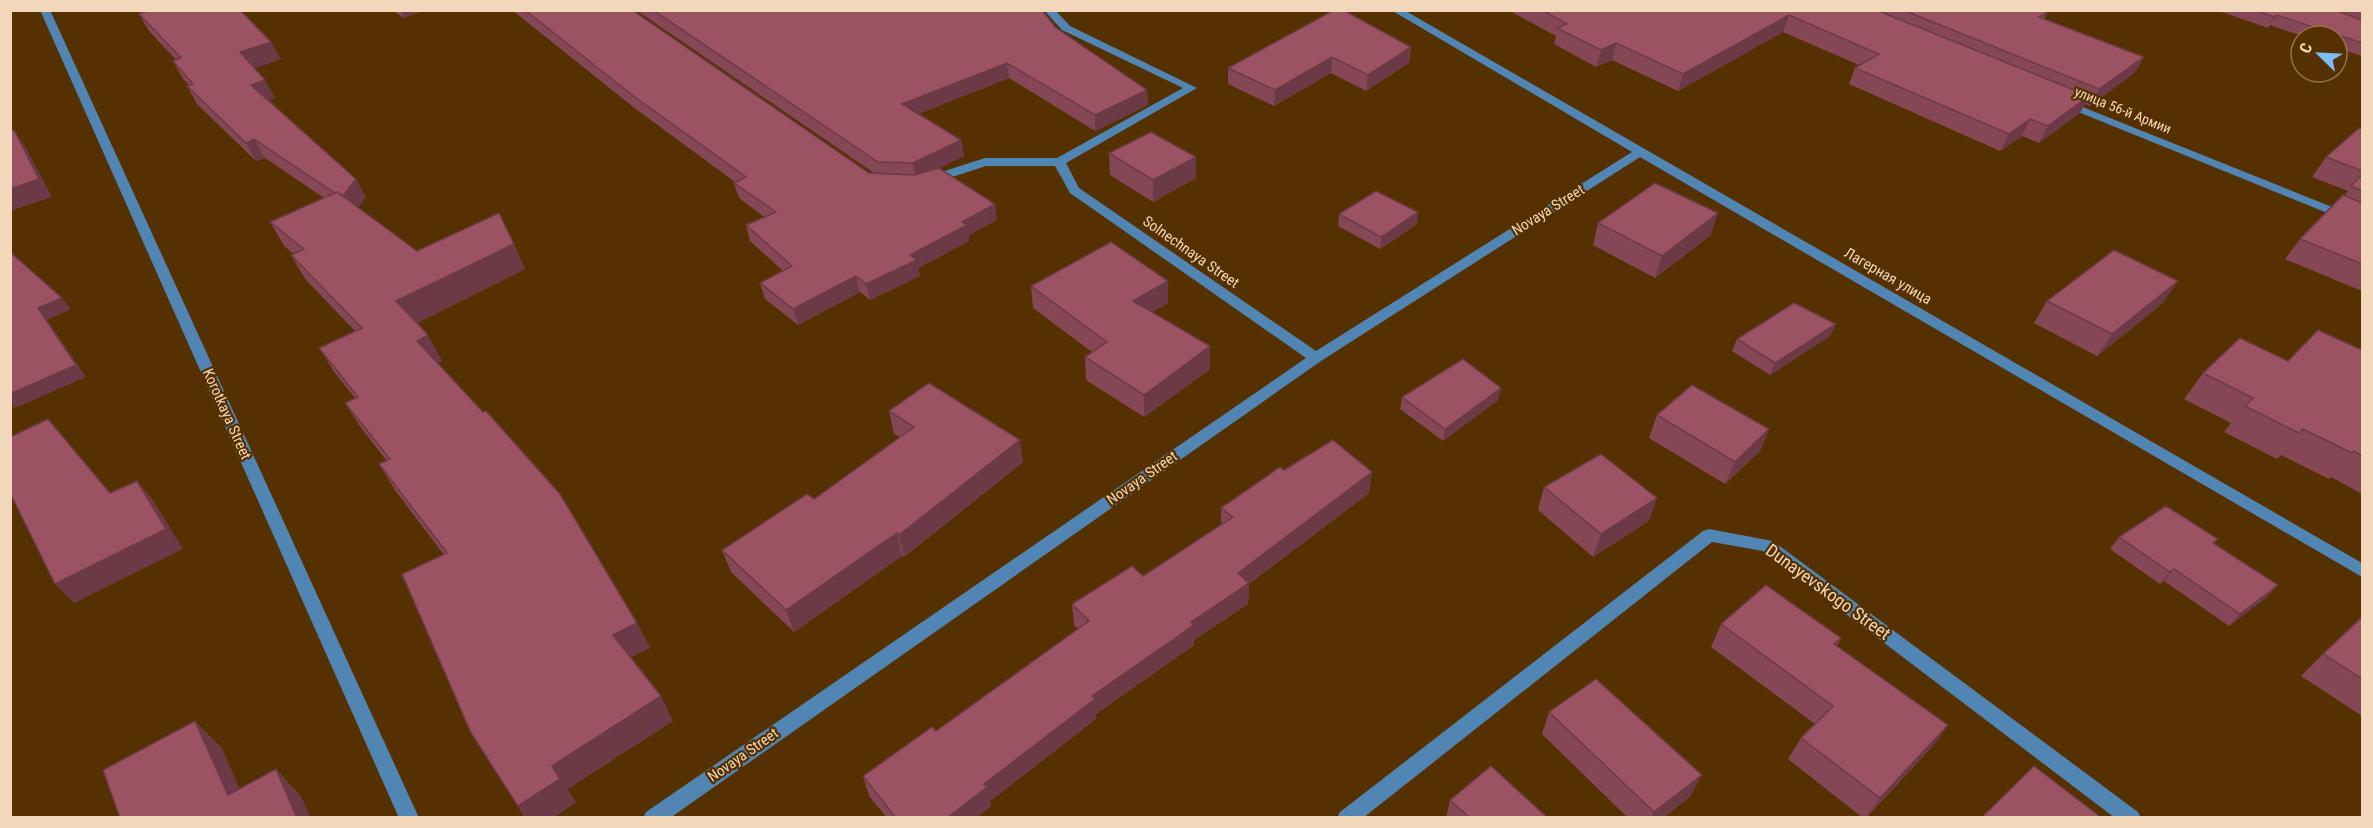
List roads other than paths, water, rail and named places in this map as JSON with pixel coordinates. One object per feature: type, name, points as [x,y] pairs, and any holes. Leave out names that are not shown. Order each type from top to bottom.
[{"type":"street","name":"Korotkaya Street","points":[[45,10],[409,818]]},
{"type":"street","points":[[917,185],[985,162],[1059,162],[1191,88],[1066,28],[1049,10]]},
{"type":"street","name":"Лагерная улица","points":[[1396,10],[2362,571]]},
{"type":"street","name":"улица 56-й Армии","points":[[2057,99],[2362,223]]},
{"type":"street","name":"Novaya Street","points":[[653,818],[1316,358],[1640,152]]},
{"type":"street","name":"Solnechnaya Street","points":[[1059,162],[1074,190],[1316,358]]},
{"type":"street","name":"Dunayevskogo Street","points":[[1347,818],[1709,535],[1767,545],[2131,818]]}]
